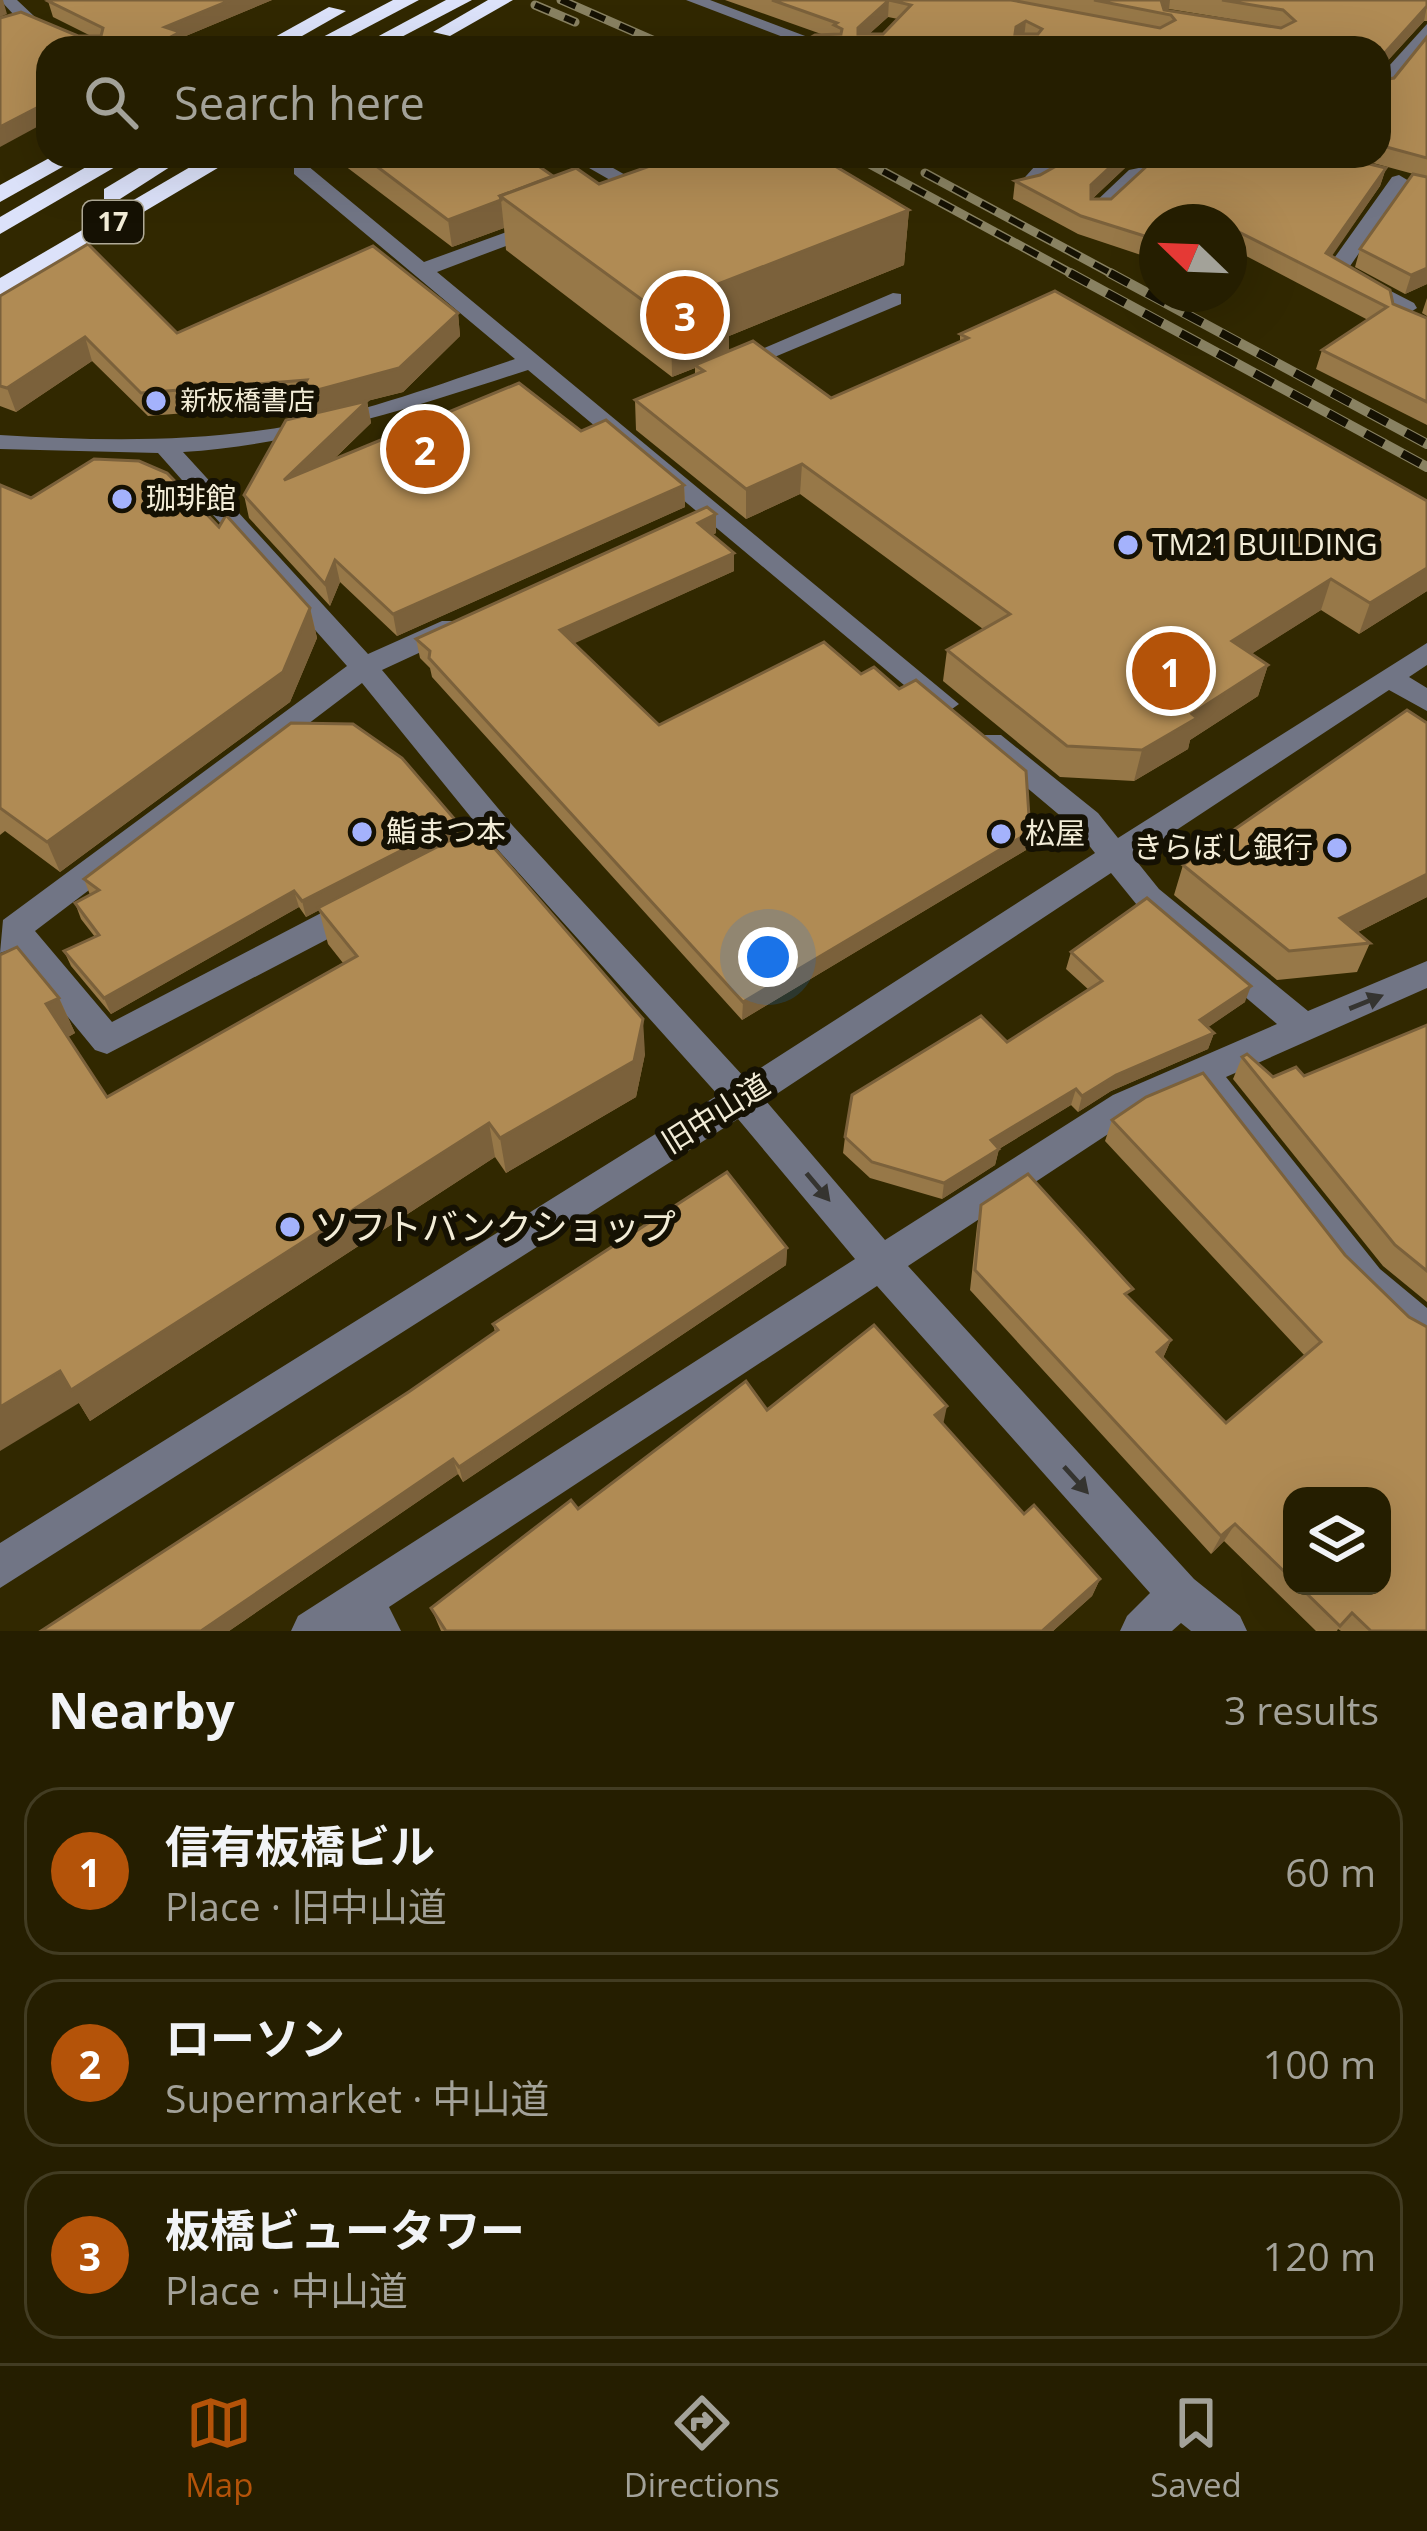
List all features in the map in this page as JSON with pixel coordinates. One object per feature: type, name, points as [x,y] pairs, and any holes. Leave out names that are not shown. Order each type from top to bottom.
[{"type":"highway","points":[[288,36],[358,0]]},
{"type":"highway","points":[[336,36],[410,0]]},
{"type":"highway","points":[[380,36],[447,0]]},
{"type":"highway","points":[[391,36],[463,0]]},
{"type":"highway","points":[[435,36],[497,3]]},
{"type":"highway","points":[[0,195],[48,168]]},
{"type":"highway","points":[[0,206],[62,168]]},
{"type":"highway","points":[[0,227],[101,168]]},
{"type":"highway","points":[[0,263],[159,168]]},
{"type":"highway","name":"17","points":[[0,289],[206,168]]},
{"type":"street","points":[[0,26],[40,17],[8,0]]},
{"type":"street","points":[[694,0],[794,36]]},
{"type":"street","points":[[1391,74],[1427,28]]},
{"type":"street","points":[[600,168],[640,190],[619,197]]},
{"type":"street","points":[[1027,186],[1043,168]]},
{"type":"street","points":[[1098,209],[1136,174],[1158,168]]},
{"type":"street","points":[[301,170],[531,361],[611,416],[699,515],[1087,821],[1148,897],[1304,1027]]},
{"type":"street","points":[[1406,308],[1336,272],[1389,179],[1427,187]]},
{"type":"street","points":[[422,270],[553,222]]},
{"type":"street","points":[[1427,294],[1397,314],[1427,328]]},
{"type":"street","points":[[706,377],[893,299]]},
{"type":"street","points":[[0,442],[164,446],[250,438],[337,423],[531,361]]},
{"type":"street","points":[[164,446],[364,667],[492,839],[742,1099],[881,1263],[1179,1594],[1225,1631]]},
{"type":"street","points":[[377,899],[107,1040],[7,935],[364,667],[472,618]]},
{"type":"street","name":"旧中山道","points":[[0,1568],[742,1099],[1427,652]]},
{"type":"street","points":[[1388,676],[1427,701]]},
{"type":"street","points":[[313,1631],[370,1616],[881,1263],[1125,1105],[1427,974]]},
{"type":"street","points":[[1201,1071],[1367,1281],[1427,1332]]},
{"type":"street","points":[[1142,1631],[1179,1594]]},
{"type":"building","points":[[231,0],[165,27],[180,32],[172,36],[101,36],[103,28],[48,1]]},
{"type":"building","points":[[772,0],[889,0],[1011,0],[1160,28],[1175,20],[1171,15],[1094,0],[1161,0],[1164,10],[1281,28],[1295,21],[1283,10],[1222,0],[1427,0],[1427,6],[1391,46],[1391,36],[813,36],[841,34],[842,29],[834,25],[837,23]],"holes":[[[889,0],[911,5],[883,34],[858,34],[858,28]],[[1026,21],[1042,29],[1038,34],[1015,34],[1016,27]]]},
{"type":"building","points":[[21,12],[78,36],[36,36],[36,108],[0,127],[0,18]]},
{"type":"building","points":[[1427,37],[1427,158],[1391,148],[1391,78]]},
{"type":"building","points":[[379,168],[541,168],[553,176],[500,196],[501,200],[448,220]]},
{"type":"building","points":[[576,168],[599,184],[644,168],[838,168],[909,210],[713,286],[729,298],[671,321],[500,196]]},
{"type":"building","points":[[1053,168],[1109,168],[1091,185],[1091,199],[1111,199],[1145,168],[1386,168],[1326,253],[1390,290],[1393,304],[1427,318],[1427,402],[1322,350],[1387,307],[1247,236],[1247,204],[1139,204],[1139,234],[1081,216],[1015,181]]},
{"type":"building","points":[[1413,174],[1427,177],[1427,268],[1411,275],[1360,249]]},
{"type":"building","points":[[88,244],[177,333],[373,246],[458,313],[399,368],[299,395],[307,380],[141,393],[85,337],[7,388],[0,386],[0,296]]},
{"type":"building","points":[[1055,291],[1427,501],[1427,568],[1370,603],[1331,579],[1232,641],[1268,665],[1192,714],[1197,718],[1142,750],[1067,746],[947,650],[1010,614],[802,464],[746,489],[635,400],[704,371],[695,365],[753,341],[831,398],[968,338],[960,334]]},
{"type":"building","points":[[519,383],[581,431],[606,420],[684,485],[393,614],[335,560],[325,584],[244,495],[286,420],[367,401],[284,480]]},
{"type":"building","points":[[94,459],[139,461],[167,473],[219,527],[226,515],[310,608],[283,672],[47,842],[0,808],[0,485],[31,498]]},
{"type":"building","points":[[707,507],[716,514],[698,523],[734,553],[560,630],[659,725],[824,642],[861,674],[874,667],[899,689],[916,680],[1026,771],[1030,832],[743,1002],[416,639]]},
{"type":"building","name":"きらぼし銀行","points":[[1407,710],[1427,723],[1427,874],[1340,918],[1370,943],[1289,951],[1183,865]]},
{"type":"building","points":[[291,723],[353,724],[402,758],[457,822],[302,901],[294,891],[104,998],[64,951],[99,935],[75,903],[99,890],[84,879]]},
{"type":"building","points":[[476,827],[643,1019],[634,1061],[500,1138],[489,1123],[71,1390],[60,1371],[0,1407],[0,955],[17,947],[59,998],[46,1004],[107,1097],[357,956],[318,908]]},
{"type":"building","points":[[1147,898],[1251,986],[1200,1020],[1214,1033],[1116,1075],[1082,1096],[1076,1089],[991,1140],[999,1149],[944,1183],[872,1162],[845,1137],[852,1095],[981,1016],[1007,1042],[1102,981],[1071,952]]},
{"type":"building","points":[[1427,1025],[1427,1271],[1395,1245],[1242,1057],[1247,1054],[1273,1077],[1296,1067],[1304,1076]]},
{"type":"building","points":[[1203,1073],[1345,1255],[1409,1317],[1427,1327],[1427,1631],[1371,1631],[1352,1613],[1340,1626],[1308,1595],[1391,1595],[1391,1487],[1283,1487],[1283,1570],[1235,1524],[1221,1536],[975,1270],[981,1205],[1028,1174],[1133,1289],[1125,1294],[1171,1340],[1157,1352],[1226,1423],[1321,1342],[1112,1120],[1146,1097]]},
{"type":"building","points":[[727,1172],[787,1248],[459,1467],[453,1459],[201,1631],[41,1631],[410,1391],[498,1330],[493,1324]]},
{"type":"building","points":[[874,1325],[947,1406],[935,1415],[1024,1514],[1034,1505],[1100,1579],[1042,1631],[446,1631],[431,1608],[571,1500],[578,1509],[746,1381],[767,1410]]},
{"type":"railway","points":[[561,0],[644,36]]},
{"type":"railway","points":[[535,5],[575,22]]},
{"type":"railway","points":[[877,168],[1076,276]]},
{"type":"railway","points":[[925,173],[1116,276]]},
{"type":"railway","points":[[1070,273],[1427,467]]},
{"type":"railway","points":[[1110,273],[1427,444]]},
{"type":"place","name":"板橋ビュータワー","points":[[685,315]]},
{"type":"place","name":"新板橋書店","points":[[156,401]]},
{"type":"place","name":"ローソン","points":[[425,449]]},
{"type":"place","name":"珈琲館","points":[[122,499]]},
{"type":"place","name":"TM21 BUILDING","points":[[1128,545]]},
{"type":"place","name":"信有板橋ビル","points":[[1171,671]]},
{"type":"place","name":"鮨まつ本","points":[[362,832]]},
{"type":"place","name":"松屋","points":[[1001,834]]},
{"type":"place","name":"きらぼし銀行","points":[[1337,848]]},
{"type":"place","name":"ソフトバンクショップ","points":[[290,1227]]}]
